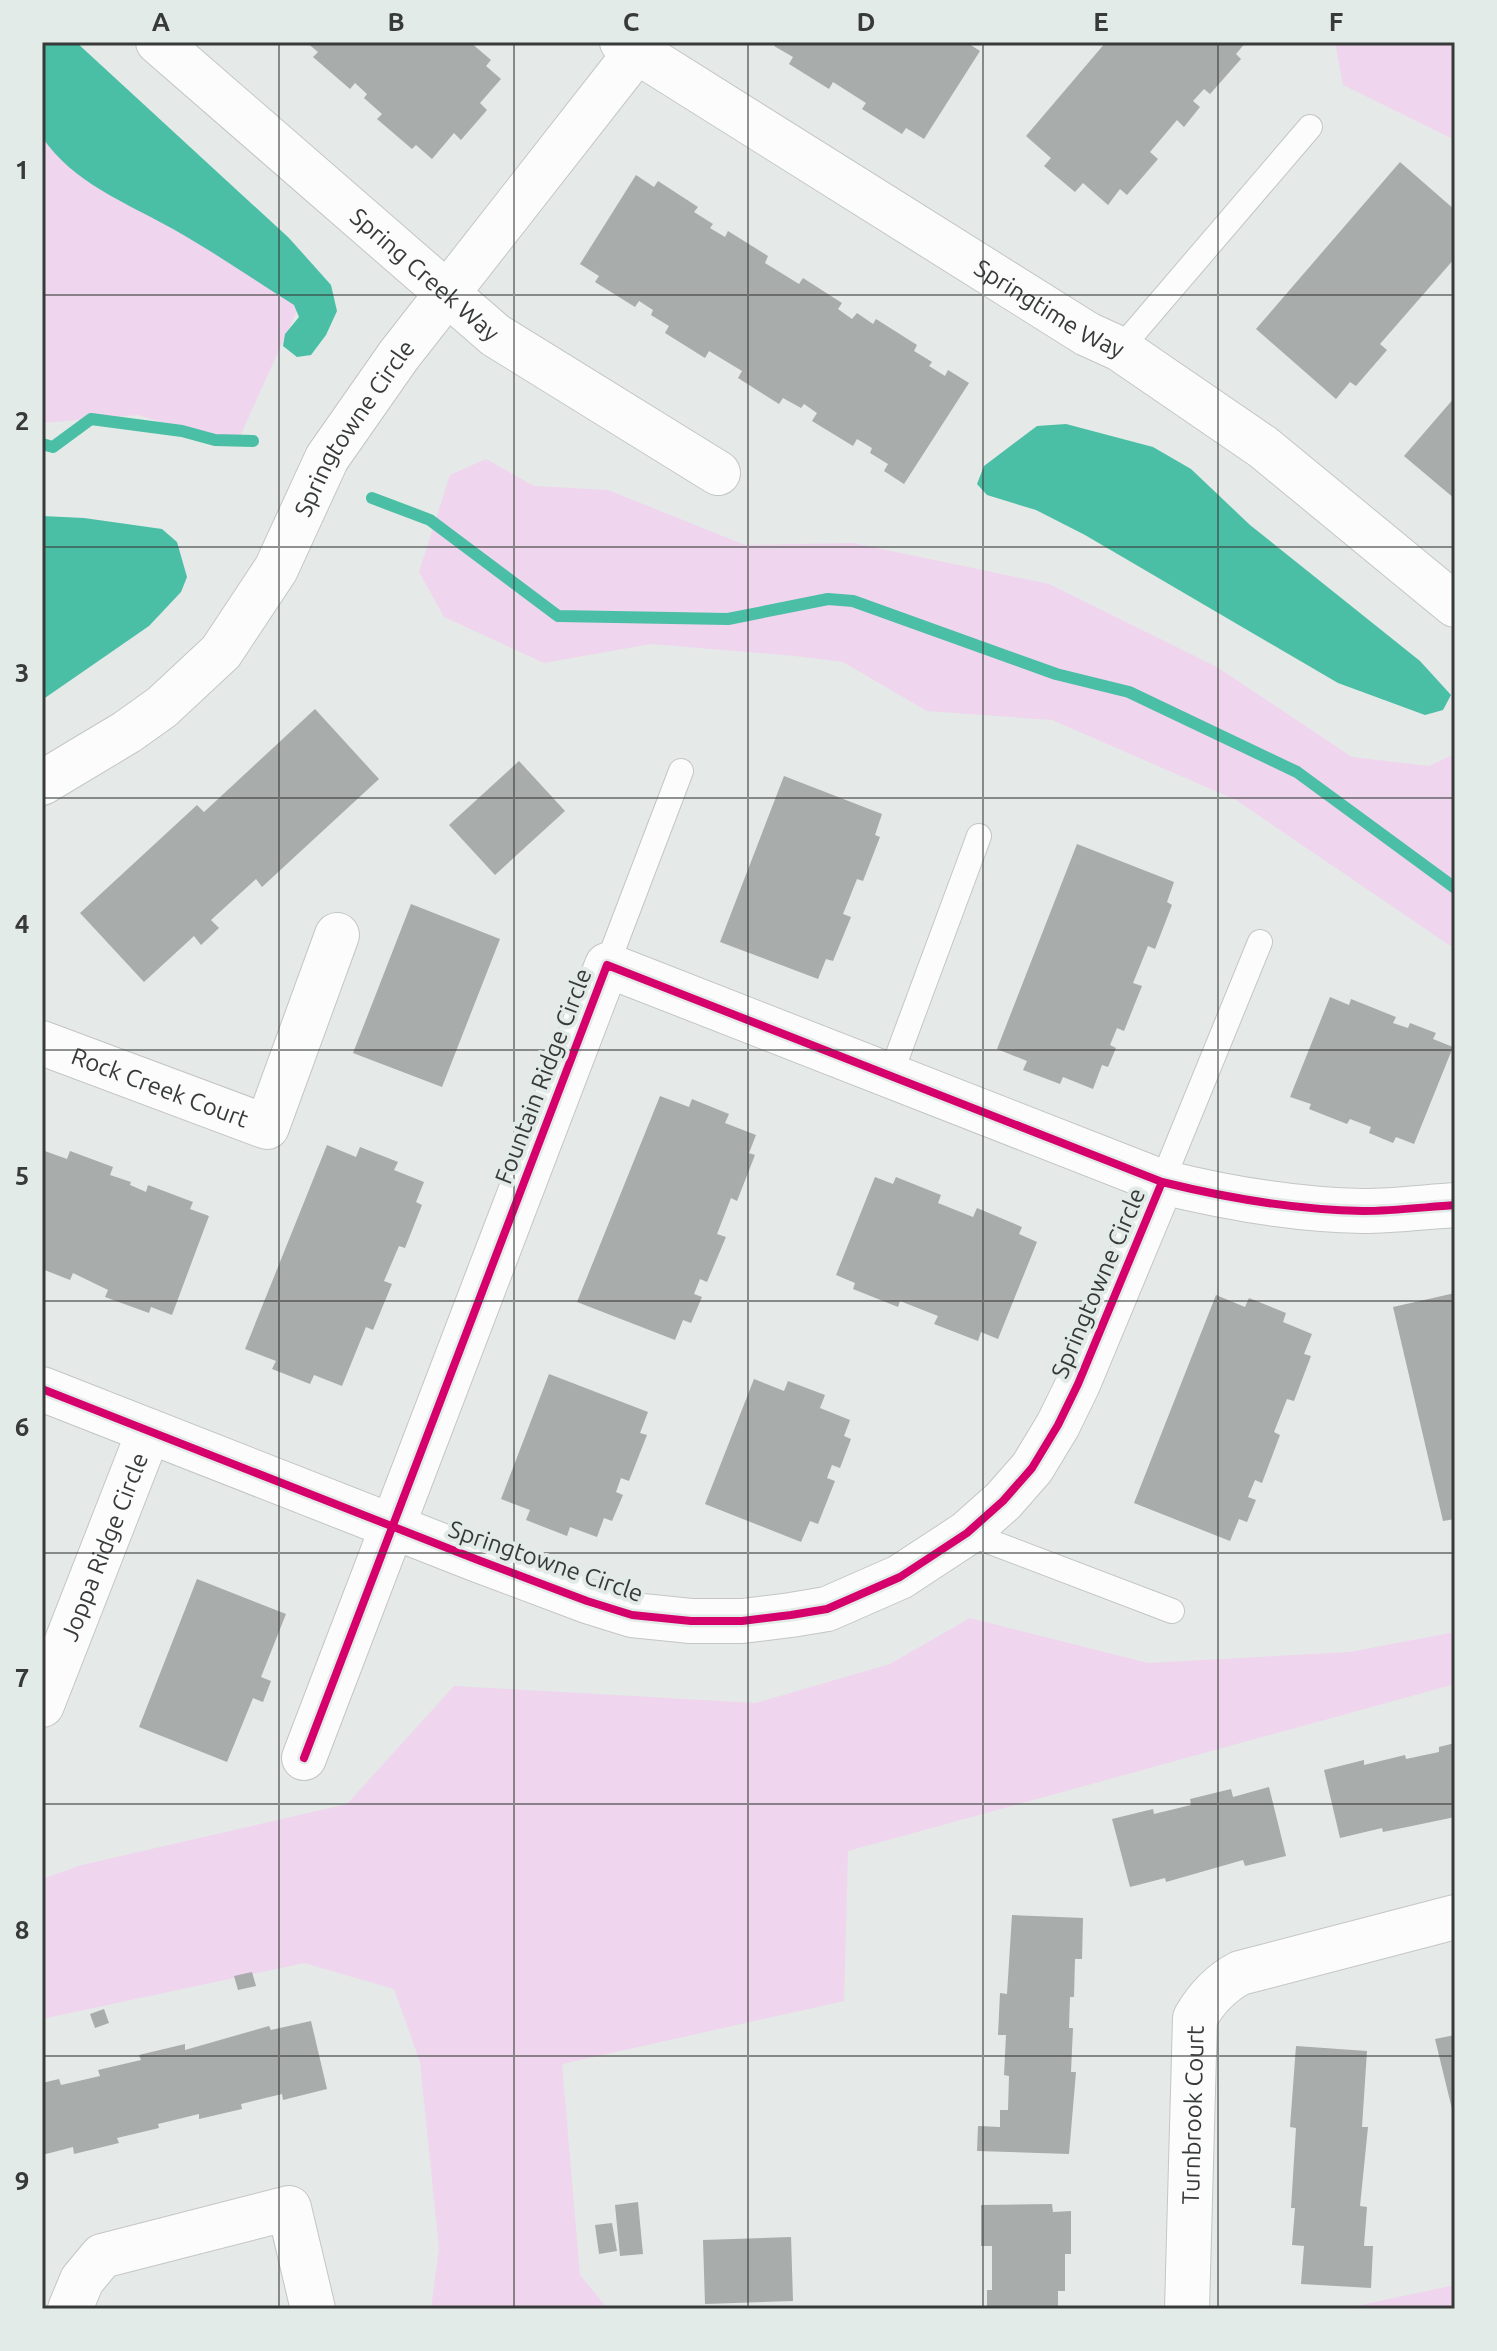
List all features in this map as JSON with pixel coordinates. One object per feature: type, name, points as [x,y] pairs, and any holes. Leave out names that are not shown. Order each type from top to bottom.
[{"type":"street","name":"Spring Creek Way","points":[[158,42],[495,335],[718,473]]},
{"type":"street","name":"Springtowne Circle","points":[[42,783],[162,707],[221,652],[276,569],[327,458],[399,355],[634,45]]},
{"type":"street","name":"Springtime Way","points":[[634,45],[1087,334],[1120,349],[1263,447],[1455,605]]},
{"type":"street","name":"Rock Creek Court","points":[[42,1043],[267,1127],[337,935]]},
{"type":"street","name":"Fountain Ridge Circle","points":[[304,1758],[607,965],[1162,1182]]},
{"type":"street","name":"Springtowne Circle","points":[[42,1389],[587,1601],[632,1615],[691,1621],[742,1621],[827,1609],[900,1577],[967,1533],[1003,1501],[1032,1468],[1058,1425],[1162,1182],[1247,1199],[1362,1211],[1455,1205]]},
{"type":"street","name":"Joppa Ridge Circle","points":[[42,1705],[149,1431]]},
{"type":"street","name":"Turnbrook Court","points":[[1187,2309],[1195,2018],[1206,2000],[1240,1973],[1455,1917]]},
{"type":"street","points":[[70,2309],[82,2280],[102,2256],[289,2208],[313,2309]]},
{"type":"lane","points":[[1120,349],[1310,127]]},
{"type":"lane","points":[[607,965],[681,771]]},
{"type":"lane","points":[[890,1076],[979,836]]},
{"type":"lane","points":[[1162,1182],[1260,942]]},
{"type":"lane","points":[[967,1533],[1172,1611]]},
{"type":"shaded area","points":[[42,42],[76,42],[289,238],[331,285],[337,311],[326,335],[311,355],[297,357],[283,346],[285,334],[299,317],[294,305],[188,238],[102,190],[55,153],[42,137]]},
{"type":"shaded area","points":[[1335,42],[1455,42],[1455,140],[1343,85]]},
{"type":"shaded area","points":[[42,56],[305,293],[236,445],[138,415],[42,423]]},
{"type":"shaded area","points":[[1066,424],[1153,447],[1191,469],[1250,525],[1420,661],[1451,695],[1443,710],[1425,715],[1338,683],[1085,535],[1036,510],[987,495],[977,484],[984,466],[1037,426]]},
{"type":"shaded area","points":[[486,459],[534,486],[608,490],[745,545],[853,543],[1049,584],[1217,667],[1352,757],[1429,766],[1455,754],[1455,949],[1236,800],[1052,720],[927,711],[843,662],[795,656],[651,644],[544,663],[444,617],[419,572],[450,475]]},
{"type":"shaded area","points":[[42,516],[84,518],[162,529],[177,542],[187,577],[181,592],[149,626],[42,700]]},
{"type":"shaded area","points":[[970,1618],[1148,1663],[1350,1652],[1455,1632],[1455,1684],[848,1851],[844,2001],[562,2064],[580,2275],[608,2309],[431,2309],[439,2248],[420,2062],[394,1989],[304,1963],[42,2019],[42,1879],[82,1865],[347,1804],[454,1686],[756,1703],[890,1664]]},
{"type":"shaded area","points":[[1455,2285],[1455,2309],[1342,2309]]},
{"type":"building","points":[[306,42],[470,42],[491,60],[486,66],[501,79],[480,103],[487,110],[461,140],[454,133],[432,159],[416,145],[412,149],[377,119],[382,114],[364,98],[367,94],[355,83],[350,89],[313,57],[318,52]]},
{"type":"building","points":[[777,42],[966,42],[980,51],[924,139],[906,128],[902,134],[862,109],[866,103],[833,82],[829,89],[789,64],[793,57],[774,46]]},
{"type":"building","points":[[1106,42],[1246,42],[1236,54],[1241,59],[1210,94],[1204,89],[1193,101],[1200,107],[1184,127],[1177,120],[1150,152],[1158,159],[1127,195],[1120,189],[1108,205],[1083,183],[1075,192],[1044,166],[1051,158],[1026,136]]},
{"type":"building","points":[[1400,162],[1455,210],[1455,258],[1380,344],[1387,350],[1356,386],[1350,382],[1336,399],[1256,329]]},
{"type":"building","points":[[636,175],[654,187],[658,181],[698,207],[694,212],[713,224],[710,228],[725,237],[728,231],[768,256],[765,263],[799,284],[803,278],[842,303],[838,309],[852,319],[857,313],[873,324],[876,319],[917,345],[914,351],[932,362],[929,366],[945,376],[948,370],[969,383],[904,484],[884,471],[888,464],[870,453],[872,448],[857,439],[853,446],[812,421],[817,413],[804,404],[801,408],[783,398],[779,404],[738,378],[742,371],[709,351],[705,358],[665,333],[669,326],[651,315],[653,310],[639,301],[635,307],[595,282],[599,276],[580,264]]},
{"type":"building","points":[[1455,397],[1455,499],[1404,456]]},
{"type":"building","points":[[315,709],[379,779],[262,887],[256,879],[211,920],[219,928],[201,945],[194,936],[144,982],[80,913],[197,805],[204,812]]},
{"type":"building","points":[[519,761],[565,811],[495,875],[449,825]]},
{"type":"building","points":[[784,776],[882,814],[875,835],[880,837],[863,881],[857,879],[843,914],[851,917],[833,961],[826,959],[818,979],[720,942]]},
{"type":"building","points":[[1077,844],[1174,882],[1167,902],[1172,905],[1155,949],[1148,946],[1133,983],[1142,986],[1124,1031],[1117,1028],[1110,1045],[1116,1048],[1108,1067],[1102,1065],[1093,1089],[1063,1077],[1060,1084],[1023,1070],[1027,1061],[997,1049]]},
{"type":"building","points":[[411,904],[500,939],[442,1087],[353,1053]]},
{"type":"building","points":[[1330,997],[1349,1005],[1351,999],[1396,1017],[1393,1023],[1408,1028],[1410,1023],[1436,1033],[1433,1039],[1453,1047],[1414,1144],[1396,1137],[1393,1143],[1369,1133],[1371,1127],[1350,1119],[1347,1124],[1309,1109],[1311,1104],[1290,1097]]},
{"type":"building","points":[[660,1096],[689,1107],[692,1099],[729,1114],[725,1123],[756,1135],[749,1153],[755,1155],[737,1201],[731,1198],[717,1234],[726,1237],[707,1282],[700,1279],[694,1294],[702,1297],[691,1323],[683,1320],[675,1340],[577,1302]]},
{"type":"building","points":[[327,1145],[356,1157],[360,1147],[398,1162],[394,1170],[424,1182],[416,1202],[422,1205],[405,1248],[399,1246],[384,1281],[392,1284],[373,1330],[366,1327],[342,1386],[314,1375],[310,1384],[272,1369],[276,1361],[245,1349]]},
{"type":"building","points":[[42,1150],[67,1159],[70,1151],[113,1167],[110,1175],[131,1182],[130,1185],[146,1192],[148,1185],[193,1202],[190,1209],[209,1216],[172,1315],[151,1307],[149,1313],[105,1297],[108,1290],[73,1273],[70,1280],[42,1269]]},
{"type":"building","points":[[875,1177],[893,1184],[896,1177],[941,1195],[938,1203],[973,1217],[977,1208],[1022,1227],[1019,1234],[1037,1242],[998,1339],[981,1332],[978,1341],[934,1324],[938,1316],[900,1301],[898,1307],[853,1289],[855,1283],[836,1275]]},
{"type":"building","points":[[1455,1293],[1455,1519],[1443,1521],[1393,1307]]},
{"type":"building","points":[[1216,1295],[1245,1307],[1249,1298],[1286,1313],[1283,1322],[1312,1334],[1304,1354],[1311,1356],[1294,1401],[1287,1399],[1274,1432],[1280,1435],[1262,1483],[1255,1480],[1248,1497],[1256,1500],[1247,1522],[1239,1519],[1230,1541],[1134,1503]]},
{"type":"building","points":[[549,1374],[648,1412],[640,1433],[647,1435],[629,1481],[621,1478],[616,1492],[623,1495],[612,1521],[604,1518],[597,1537],[570,1527],[567,1536],[526,1520],[530,1510],[501,1499]]},
{"type":"building","points":[[754,1379],[784,1391],[788,1381],[825,1395],[820,1408],[850,1420],[844,1436],[851,1439],[840,1468],[832,1465],[827,1478],[835,1481],[818,1524],[810,1521],[801,1542],[705,1504]]},
{"type":"building","points":[[197,1579],[286,1614],[261,1677],[271,1681],[263,1702],[253,1698],[227,1762],[139,1727]]},
{"type":"building","points":[[1455,1743],[1455,1817],[1340,1838],[1324,1770],[1364,1760],[1364,1765],[1405,1755],[1406,1759],[1439,1752],[1439,1747]]},
{"type":"building","points":[[1269,1787],[1286,1856],[1245,1866],[1243,1860],[1166,1882],[1165,1878],[1130,1887],[1112,1819],[1153,1809],[1154,1814],[1191,1805],[1190,1799],[1231,1789],[1233,1797]]},
{"type":"building","points":[[1012,1915],[1083,1918],[1082,1959],[1075,1959],[1074,1997],[1070,1997],[1069,2028],[1073,2028],[1071,2072],[1076,2072],[1069,2154],[977,2151],[978,2126],[1000,2127],[1000,2110],[1008,2110],[1009,2076],[1004,2075],[1006,2035],[998,2035],[1000,1993],[1007,1994]]},
{"type":"building","points":[[252,1972],[256,1986],[238,1990],[234,1976]]},
{"type":"building","points":[[104,2009],[109,2023],[95,2028],[90,2014]]},
{"type":"building","points":[[311,2021],[327,2089],[283,2100],[282,2094],[241,2104],[242,2109],[199,2119],[199,2114],[158,2124],[159,2128],[117,2138],[119,2143],[74,2154],[73,2147],[42,2155],[42,2083],[59,2079],[61,2085],[100,2076],[98,2070],[141,2060],[139,2055],[185,2044],[185,2050],[269,2026],[271,2030]]},
{"type":"building","points":[[1455,2035],[1455,2109],[1452,2109],[1435,2039]]},
{"type":"building","points":[[1296,2046],[1367,2051],[1362,2127],[1368,2127],[1360,2206],[1367,2207],[1364,2246],[1373,2246],[1371,2288],[1301,2284],[1304,2246],[1292,2245],[1295,2208],[1291,2208],[1296,2128],[1290,2127]]},
{"type":"building","points":[[638,2202],[643,2254],[620,2256],[615,2205]]},
{"type":"building","points":[[1052,2204],[1053,2212],[1071,2211],[1071,2254],[1065,2254],[1065,2291],[1058,2291],[1058,2309],[987,2309],[987,2290],[992,2290],[992,2246],[981,2246],[981,2205]]},
{"type":"building","points":[[612,2223],[617,2251],[599,2254],[595,2225]]},
{"type":"building","points":[[791,2237],[793,2301],[705,2304],[703,2240]]},
{"type":"waterway","points":[[42,444],[53,447],[91,419],[182,431],[215,440],[253,441]]},
{"type":"waterway","points":[[372,498],[430,520],[558,616],[728,619],[828,599],[853,601],[1056,674],[1129,692],[1297,772],[1455,888]]},
{"type":"cycle path","points":[[304,1758],[607,965],[1162,1182],[1236,1198],[1312,1208],[1374,1211],[1455,1205]]},
{"type":"cycle path","points":[[42,1389],[478,1560],[632,1615],[691,1621],[742,1621],[827,1609],[900,1577],[967,1533],[1003,1501],[1032,1468],[1078,1384],[1162,1182]]}]
